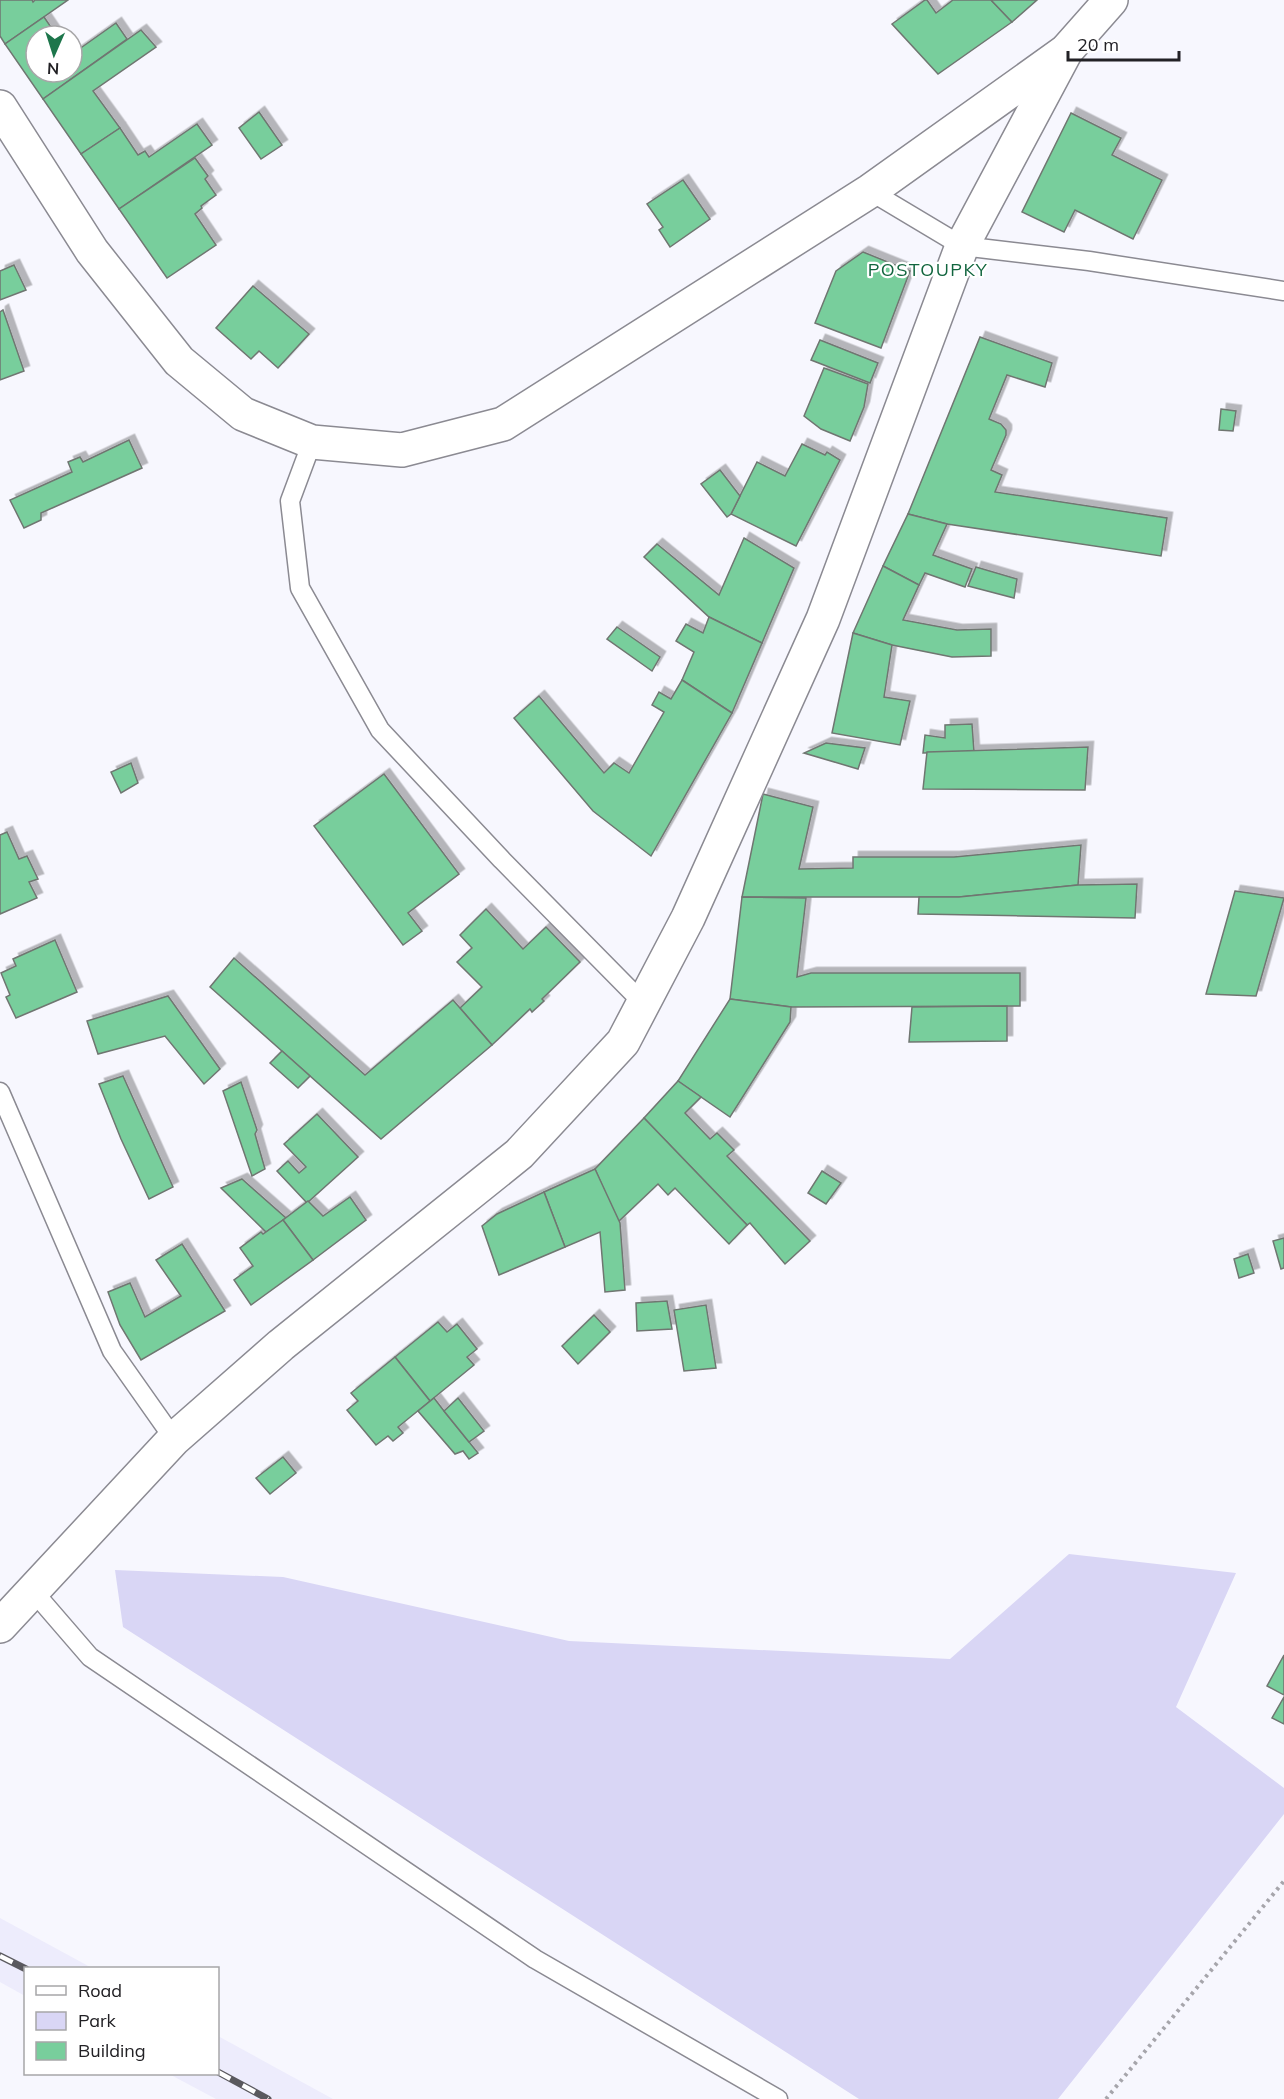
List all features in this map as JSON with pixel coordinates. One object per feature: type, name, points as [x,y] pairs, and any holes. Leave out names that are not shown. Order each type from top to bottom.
[{"type":"street","points":[[0,107],[92,251],[179,361],[243,414],[312,442],[402,450],[503,424],[870,191],[1066,51],[1111,0]]},
{"type":"street","points":[[0,1626],[174,1439],[281,1345],[519,1154],[623,1042],[688,918],[823,619],[962,246],[1066,51]]},
{"type":"lane","points":[[870,191],[962,246],[1089,261],[1284,291]]},
{"type":"lane","points":[[312,442],[290,501],[300,588],[380,730],[502,861],[643,1003]]},
{"type":"lane","points":[[0,1092],[112,1351],[174,1439]]},
{"type":"lane","points":[[33,1591],[90,1657],[535,1959],[778,2099]]},
{"type":"path","points":[[1107,2099],[1284,1881]]},
{"type":"shaded area","points":[[0,1918],[90,1967],[24,1967],[24,1995],[0,1982]]},
{"type":"shaded area","points":[[219,2037],[333,2099],[216,2099],[171,2075],[219,2075]]},
{"type":"green space","points":[[1069,1554],[1236,1573],[1176,1707],[1284,1788],[1284,1814],[1058,2099],[859,2099],[123,1627],[115,1570],[283,1577],[569,1641],[950,1659]]},
{"type":"building","points":[[0,0],[32,0],[33,2],[35,0],[68,0],[34,24],[24,24],[24,31],[5,44],[0,36]]},
{"type":"building","points":[[925,0],[936,13],[953,0],[991,0],[1012,22],[938,74],[892,24]]},
{"type":"building","points":[[991,0],[1037,0],[1012,22]]},
{"type":"building","points":[[44,17],[49,24],[34,24]]},
{"type":"building","points":[[116,23],[127,39],[84,70],[84,46]]},
{"type":"building","points":[[141,30],[156,47],[93,91],[120,128],[81,154],[43,99],[64,84],[84,84],[84,70]]},
{"type":"building","points":[[24,31],[24,72],[5,44]]},
{"type":"building","points":[[33,84],[64,84],[43,99]]},
{"type":"building","points":[[259,112],[282,145],[261,159],[239,128]]},
{"type":"building","points":[[1071,113],[1121,138],[1112,155],[1162,180],[1133,239],[1075,210],[1064,232],[1022,212]]},
{"type":"building","points":[[197,124],[212,145],[119,209],[81,154],[120,128],[138,155],[145,151],[149,157]]},
{"type":"building","points":[[195,158],[208,176],[205,179],[216,195],[201,206],[202,208],[195,214],[216,245],[167,278],[119,209]]},
{"type":"building","points":[[683,180],[710,219],[670,247],[659,230],[663,227],[647,204]]},
{"type":"building","points":[[863,252],[910,271],[881,348],[815,323],[836,271]]},
{"type":"building","points":[[14,265],[26,290],[0,300],[0,271]]},
{"type":"building","points":[[253,286],[309,334],[278,368],[259,351],[251,359],[216,328]]},
{"type":"building","points":[[3,310],[24,371],[0,380],[0,312]]},
{"type":"building","points":[[980,337],[1052,363],[1045,387],[1007,375],[989,419],[1001,424],[1006,430],[991,470],[1002,475],[995,492],[1167,518],[1161,556],[947,524],[908,514]]},
{"type":"building","points":[[820,340],[878,363],[870,383],[811,360]]},
{"type":"building","points":[[824,368],[868,384],[864,407],[850,441],[821,429],[804,416]]},
{"type":"building","points":[[1221,409],[1236,411],[1233,431],[1219,430]]},
{"type":"building","points":[[129,440],[142,468],[41,513],[41,520],[24,528],[10,500],[72,472],[68,462],[80,457],[83,462]]},
{"type":"building","points":[[802,444],[825,455],[827,452],[840,460],[796,546],[731,514],[757,462],[785,476]]},
{"type":"building","points":[[720,470],[740,496],[731,514],[727,517],[701,484]]},
{"type":"building","points":[[908,514],[947,524],[933,555],[972,569],[965,587],[925,573],[919,585],[883,566]]},
{"type":"building","points":[[744,538],[794,568],[762,643],[709,617],[644,557],[657,544],[719,595]]},
{"type":"building","points":[[883,566],[919,585],[903,620],[957,630],[991,629],[991,656],[952,657],[892,645],[853,633]]},
{"type":"building","points":[[976,567],[1017,579],[1014,598],[968,586]]},
{"type":"building","points":[[709,617],[762,643],[732,713],[682,680],[694,652],[676,641],[686,624],[703,633]]},
{"type":"building","points":[[617,627],[660,657],[652,671],[607,639]]},
{"type":"building","points":[[853,633],[892,645],[884,697],[910,701],[900,745],[832,733]]},
{"type":"building","points":[[682,680],[732,713],[651,856],[593,811],[514,718],[539,696],[604,773],[614,763],[629,773],[664,712],[652,705],[659,692],[671,699]]},
{"type":"building","points":[[972,724],[974,752],[923,753],[925,735],[945,738],[945,725]]},
{"type":"building","points":[[826,743],[865,748],[858,769],[804,753]]},
{"type":"building","points":[[1088,747],[1085,790],[923,789],[927,752]]},
{"type":"building","points":[[131,763],[138,783],[121,793],[111,772]]},
{"type":"building","points":[[384,774],[459,874],[408,913],[422,931],[403,945],[314,826]]},
{"type":"building","points":[[763,794],[813,807],[799,869],[853,868],[853,857],[954,857],[1081,845],[1078,885],[959,897],[742,897]]},
{"type":"building","points":[[7,832],[19,859],[27,856],[38,879],[29,882],[37,898],[0,914],[0,835]]},
{"type":"building","points":[[1137,884],[1135,918],[918,914],[919,897],[959,897],[1078,885]]},
{"type":"building","points":[[1235,891],[1284,898],[1256,996],[1206,994]]},
{"type":"building","points":[[742,897],[806,898],[797,977],[811,973],[1020,973],[1020,1006],[791,1007],[730,999]]},
{"type":"building","points":[[486,909],[523,949],[546,927],[580,962],[542,999],[544,1001],[532,1012],[530,1009],[492,1045],[460,1008],[482,987],[457,962],[472,948],[460,935]]},
{"type":"building","points":[[55,940],[77,992],[16,1018],[6,997],[10,995],[1,973],[16,966],[13,959]]},
{"type":"building","points":[[234,958],[365,1075],[453,1000],[492,1045],[381,1139],[210,987]]},
{"type":"building","points":[[168,996],[220,1069],[204,1084],[165,1036],[98,1054],[87,1021]]},
{"type":"building","points":[[730,999],[791,1007],[790,1022],[730,1117],[678,1081]]},
{"type":"building","points":[[1007,1006],[1007,1041],[909,1042],[912,1007]]},
{"type":"building","points":[[282,1051],[310,1076],[298,1088],[270,1063]]},
{"type":"building","points":[[123,1076],[173,1187],[149,1199],[99,1084]]},
{"type":"building","points":[[678,1081],[701,1097],[685,1113],[710,1139],[717,1133],[734,1150],[727,1156],[810,1241],[785,1264],[750,1223],[747,1225],[644,1118]]},
{"type":"building","points":[[241,1082],[257,1130],[255,1134],[265,1169],[252,1176],[223,1091]]},
{"type":"building","points":[[317,1114],[358,1157],[307,1203],[277,1171],[288,1161],[299,1173],[306,1167],[284,1144]]},
{"type":"building","points":[[644,1118],[747,1225],[729,1244],[675,1188],[668,1195],[658,1184],[618,1222],[595,1169]]},
{"type":"building","points":[[595,1169],[620,1223],[625,1290],[605,1292],[600,1232],[565,1247],[544,1192]]},
{"type":"building","points":[[822,1171],[841,1183],[826,1204],[808,1193]]},
{"type":"building","points":[[242,1179],[286,1218],[266,1232],[221,1188]]},
{"type":"building","points":[[544,1192],[565,1247],[499,1275],[482,1226],[497,1214]]},
{"type":"building","points":[[350,1197],[366,1220],[313,1260],[283,1220],[308,1201],[323,1216]]},
{"type":"building","points":[[283,1220],[313,1260],[251,1305],[234,1280],[253,1266],[240,1248],[261,1232],[263,1234]]},
{"type":"building","points":[[1284,1238],[1284,1268],[1281,1269],[1273,1241]]},
{"type":"building","points":[[182,1244],[225,1311],[141,1360],[120,1325],[108,1292],[130,1283],[145,1317],[181,1296],[156,1260]]},
{"type":"building","points":[[1248,1254],[1254,1273],[1239,1278],[1234,1259]]},
{"type":"building","points":[[667,1301],[672,1329],[637,1331],[636,1303]]},
{"type":"building","points":[[706,1305],[716,1368],[684,1371],[674,1310]]},
{"type":"building","points":[[594,1315],[610,1332],[578,1364],[562,1346]]},
{"type":"building","points":[[438,1322],[447,1332],[457,1324],[477,1349],[467,1357],[474,1365],[430,1401],[395,1357]]},
{"type":"building","points":[[395,1357],[430,1401],[398,1427],[403,1433],[393,1441],[388,1436],[376,1445],[347,1410],[358,1401],[351,1393]]},
{"type":"building","points":[[434,1398],[478,1453],[469,1459],[463,1451],[455,1454],[418,1411]]},
{"type":"building","points":[[458,1398],[484,1431],[469,1442],[444,1411]]},
{"type":"building","points":[[283,1457],[296,1473],[270,1494],[256,1478]]},
{"type":"building","points":[[1284,1655],[1284,1695],[1267,1686]]},
{"type":"building","points":[[1284,1697],[1284,1724],[1272,1718]]},
{"type":"railway","points":[[0,1956],[24,1968]]},
{"type":"railway","points":[[219,2073],[268,2099]]},
{"type":"district","name":"POSTOUPKY","points":[[928,269]]}]
